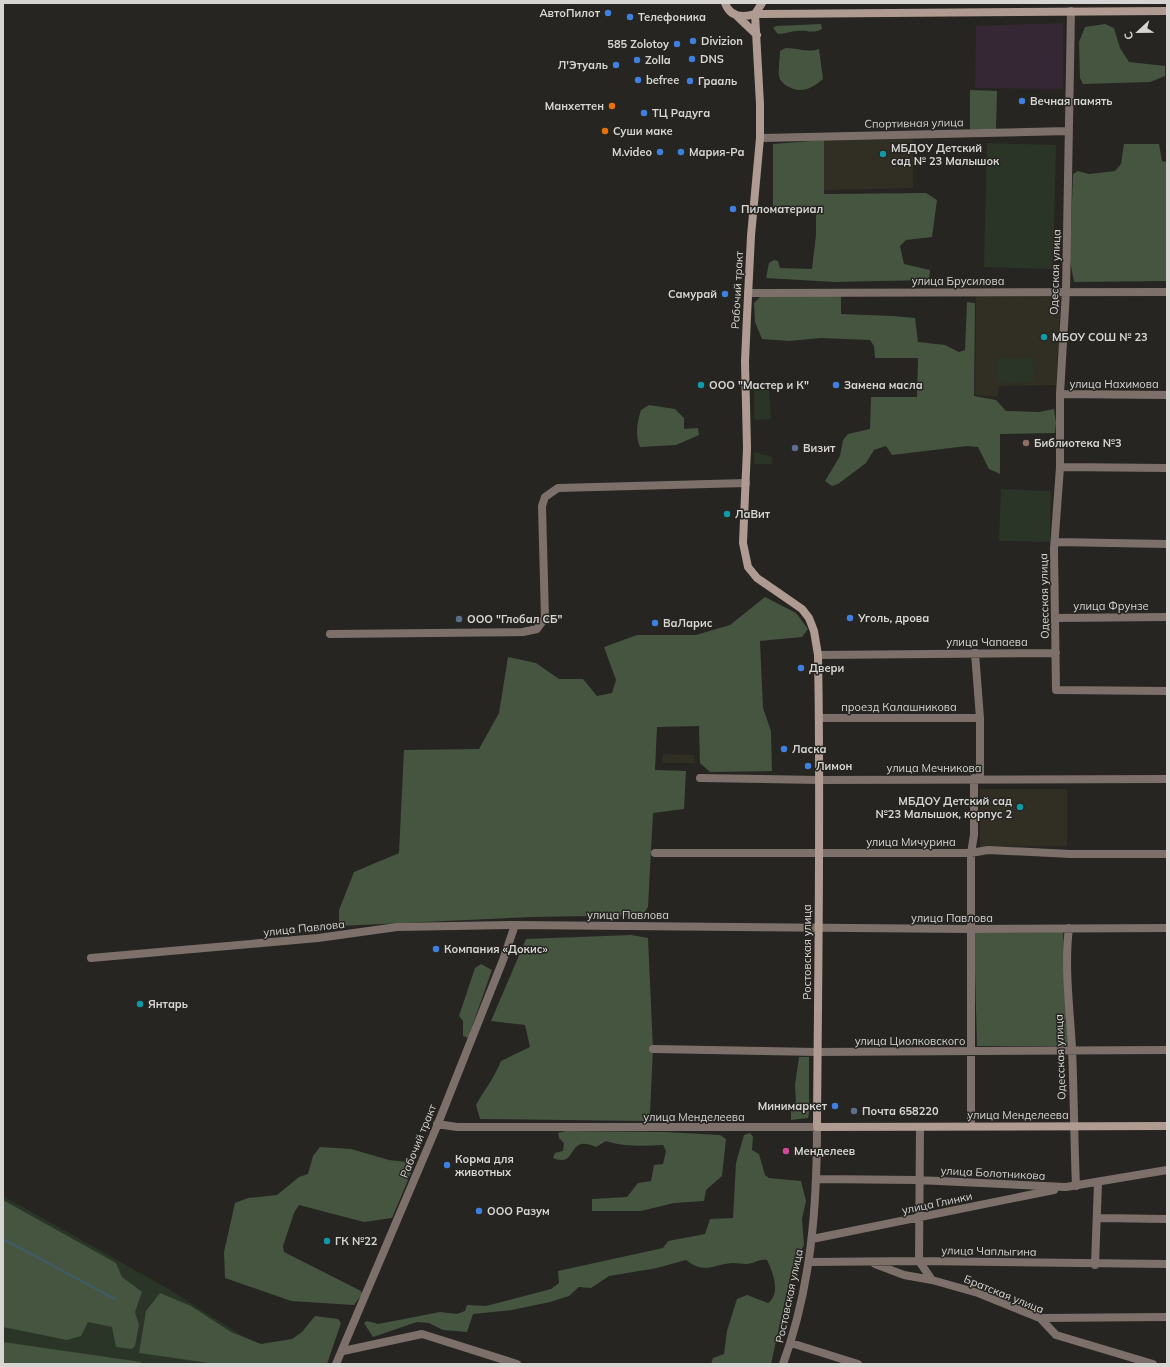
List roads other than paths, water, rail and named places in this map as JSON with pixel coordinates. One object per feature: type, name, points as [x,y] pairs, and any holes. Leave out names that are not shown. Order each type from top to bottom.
[{"type":"street","points":[[725,3],[728,10],[737,16],[757,35]]},
{"type":"street","points":[[755,14],[763,3],[773,13]]},
{"type":"street","name":"Одесская улица","points":[[1056,654],[1054,549],[1056,542],[1060,467],[1060,394],[1066,291],[1071,11]]},
{"type":"street","points":[[737,16],[743,17],[755,14],[773,13],[874,14],[1167,11]]},
{"type":"street","name":"Рабочий тракт","points":[[748,567],[744,543],[746,483],[745,362],[751,236],[760,138],[760,104],[755,14]]},
{"type":"street","name":"Спортивная улица","points":[[760,138],[1069,132]]},
{"type":"street","name":"улица Брусилова","points":[[748,293],[1066,291],[1167,292]]},
{"type":"street","name":"улица Нахимова","points":[[1060,394],[1167,395]]},
{"type":"street","points":[[1060,467],[1167,468]]},
{"type":"street","points":[[330,634],[523,632],[537,629],[545,618],[542,506],[545,497],[558,488],[746,483]]},
{"type":"street","points":[[1056,542],[1167,544]]},
{"type":"street","name":"Ростовская улица","points":[[748,567],[757,578],[767,586],[802,608],[809,618],[814,631],[818,655],[820,854],[817,928],[817,1179],[810,1262],[791,1343],[784,1364]]},
{"type":"street","name":"улица Фрунзе","points":[[1055,618],[1167,617]]},
{"type":"street","points":[[971,1126],[971,853],[974,835],[980,718],[975,653]]},
{"type":"street","name":"улица Чапаева","points":[[818,655],[975,653],[1056,654]]},
{"type":"street","points":[[1056,654],[1056,690],[1167,691]]},
{"type":"street","name":"проезд Калашникова","points":[[819,718],[980,718]]},
{"type":"street","name":"улица Мечникова","points":[[700,778],[819,780],[1167,779]]},
{"type":"street","name":"улица Мичурина","points":[[656,853],[971,853],[988,850],[1071,854],[1167,854]]},
{"type":"street","name":"Рабочий тракт","points":[[336,1364],[343,1351],[437,1124],[515,925]]},
{"type":"street","name":"улица Павлова","points":[[91,958],[318,938],[396,927],[515,925],[971,929],[1167,928]]},
{"type":"street","name":"Одесская улица","points":[[1069,928],[1067,944],[1068,987],[1072,1050],[1076,1186]]},
{"type":"street","name":"улица Циолковского","points":[[653,1050],[970,1052],[1167,1050]]},
{"type":"street","name":"улица Менделеева","points":[[437,1124],[465,1127],[1167,1126]]},
{"type":"street","points":[[920,1127],[918,1180],[919,1261],[932,1280]]},
{"type":"street","name":"улица Болотникова","points":[[817,1179],[918,1180],[1066,1187],[1098,1183],[1167,1170]]},
{"type":"street","points":[[1095,1264],[1098,1218],[1098,1183]]},
{"type":"street","name":"улица Глинки","points":[[812,1239],[1066,1187]]},
{"type":"street","points":[[1098,1218],[1167,1219]]},
{"type":"street","name":"улица Чаплыгина","points":[[810,1262],[919,1261],[1167,1264]]},
{"type":"street","name":"Братская улица","points":[[870,1262],[904,1275],[932,1280],[978,1293],[1040,1318],[1056,1335],[1154,1364]]},
{"type":"street","points":[[1040,1318],[1167,1317]]},
{"type":"street","points":[[343,1351],[422,1334],[517,1364]]},
{"type":"street","points":[[791,1343],[858,1364]]},
{"type":"waterway","points":[[3,1239],[115,1299]]},
{"type":"place","name":"АвтоПилот","points":[[608,13]]},
{"type":"place","name":"Телефоника","points":[[630,17]]},
{"type":"place","name":"Divizion","points":[[693,41]]},
{"type":"place","name":"585 Zolotoy","points":[[677,44]]},
{"type":"place","name":"DNS","points":[[692,59]]},
{"type":"place","name":"Zolla","points":[[637,60]]},
{"type":"place","name":"Л'Этуаль","points":[[616,65]]},
{"type":"place","name":"befree","points":[[638,80]]},
{"type":"place","name":"Грааль","points":[[690,81]]},
{"type":"place","name":"Вечная память","points":[[1022,101]]},
{"type":"place","name":"Манхеттен","points":[[612,106]]},
{"type":"place","name":"ТЦ Радуга","points":[[644,113]]},
{"type":"place","name":"Суши маке","points":[[605,131]]},
{"type":"place","name":"M.video","points":[[660,152]]},
{"type":"place","name":"Мария-Ра","points":[[681,152]]},
{"type":"place","name":"МБДОУ Детский сад № 23 Малышок","points":[[883,154]]},
{"type":"place","name":"Пиломатериал","points":[[733,209]]},
{"type":"place","name":"Самурай","points":[[725,294]]},
{"type":"place","name":"МБОУ СОШ № 23","points":[[1044,337]]},
{"type":"place","name":"ООО \"Мастер и К\"","points":[[701,385]]},
{"type":"place","name":"Замена масла","points":[[836,385]]},
{"type":"place","name":"Библиотека №3","points":[[1026,443]]},
{"type":"place","name":"Визит","points":[[795,448]]},
{"type":"place","name":"ЛаВит","points":[[727,514]]},
{"type":"place","name":"Уголь, дрова","points":[[850,618]]},
{"type":"place","name":"ООО \"Глобал СБ\"","points":[[459,619]]},
{"type":"place","name":"ВаЛарис","points":[[655,623]]},
{"type":"place","name":"Двери","points":[[801,668]]},
{"type":"place","name":"Ласка","points":[[784,749]]},
{"type":"place","name":"Лимон","points":[[808,766]]},
{"type":"place","name":"МБДОУ Детский сад №23 Малышок, корпус 2","points":[[1020,807]]},
{"type":"place","name":"Компания «Докис»","points":[[436,949]]},
{"type":"place","name":"Янтарь","points":[[140,1004]]},
{"type":"place","name":"Минимаркет","points":[[835,1106]]},
{"type":"place","name":"Почта 658220","points":[[854,1111]]},
{"type":"place","name":"Менделеев","points":[[786,1151]]},
{"type":"place","name":"Корма для животных","points":[[447,1165]]},
{"type":"place","name":"ООО Разум","points":[[479,1211]]},
{"type":"place","name":"ГК №22","points":[[327,1241]]}]
